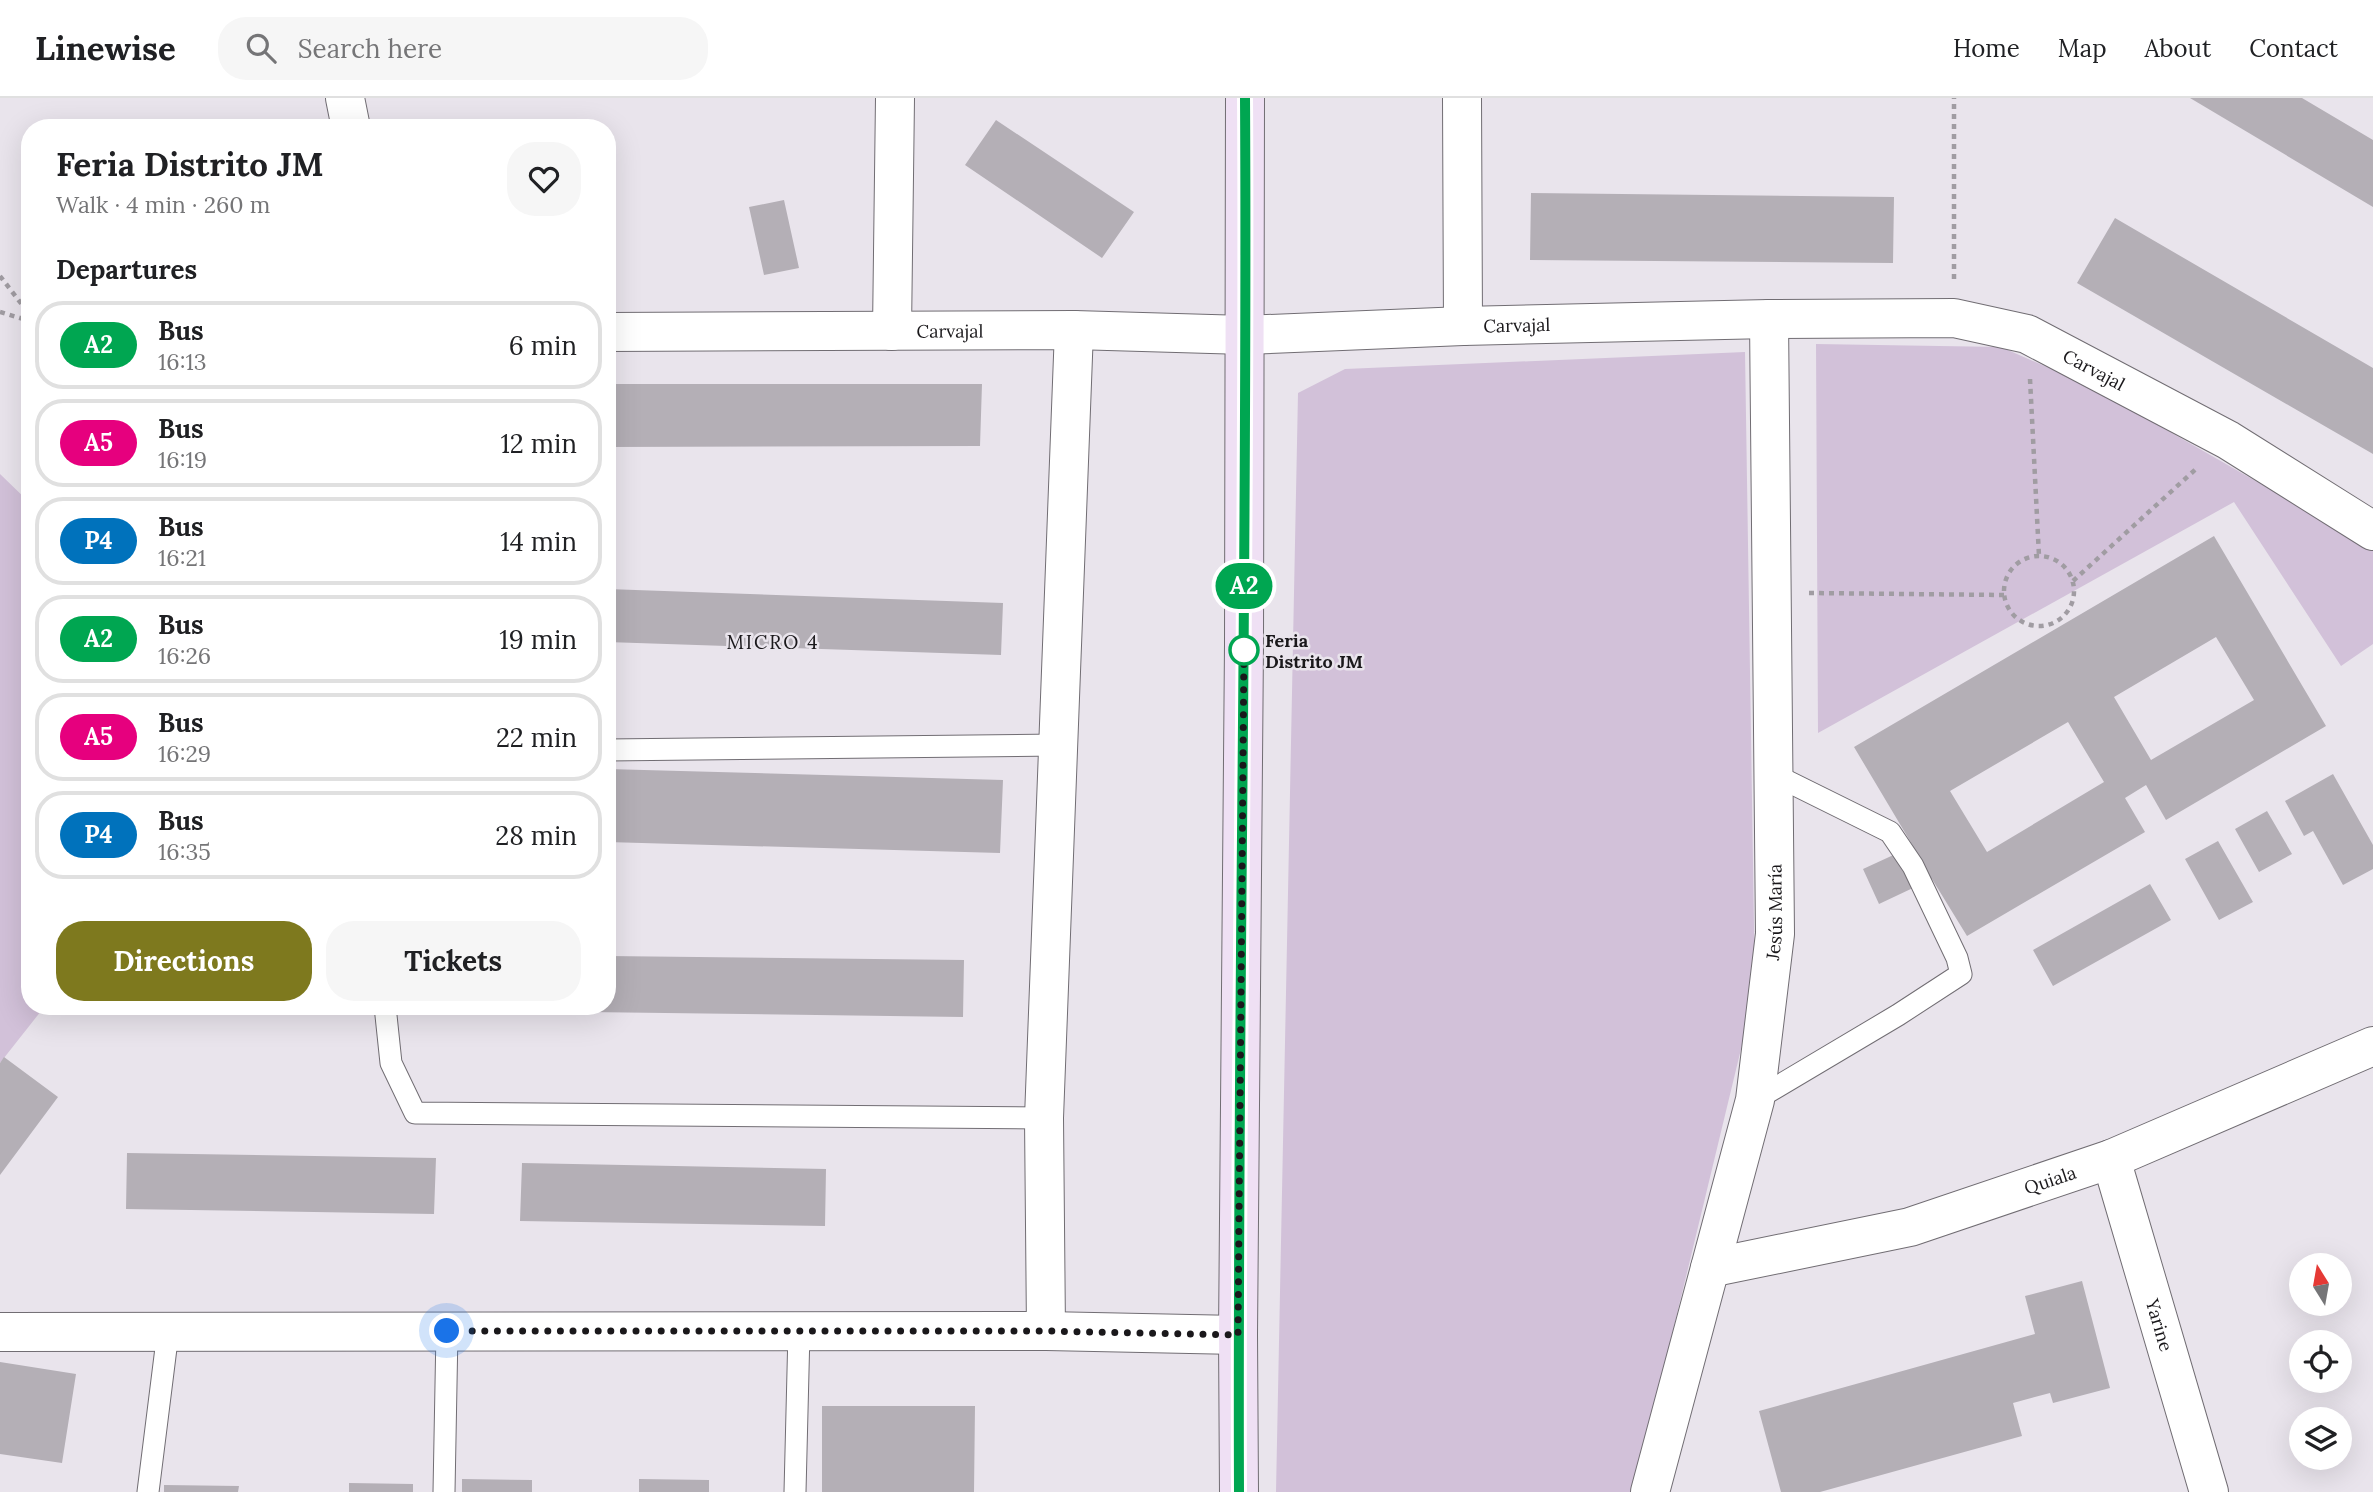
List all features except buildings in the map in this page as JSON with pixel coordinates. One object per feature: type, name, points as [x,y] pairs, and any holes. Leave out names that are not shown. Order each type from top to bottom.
[{"type":"main road","points":[[1240,1492],[1238,1335],[1245,98]]},
{"type":"street","points":[[345,98],[349,119]]},
{"type":"street","points":[[891,331],[895,98]]},
{"type":"street","points":[[1462,98],[1463,326]]},
{"type":"street","name":"Carvajal","points":[[616,332],[1074,330],[1245,335],[1463,326],[1954,318],[2027,334],[2228,440],[2373,531]]},
{"type":"street","name":"Jesús María","points":[[1650,1492],[1755,1100],[1775,934],[1769,319]]},
{"type":"street","points":[[1046,1331],[1044,1118],[1074,330]]},
{"type":"street","name":"Quiala","points":[[1710,1268],[1910,1227],[2111,1159],[2373,1046]]},
{"type":"street","name":"Yarine","points":[[2111,1159],[2209,1492]]},
{"type":"street","points":[[0,1332],[1046,1331],[1238,1335]]},
{"type":"lane","points":[[616,750],[1058,746]]},
{"type":"lane","points":[[1755,1100],[1898,1015],[1961,974],[1913,866],[1890,832],[1773,774]]},
{"type":"lane","points":[[386,1015],[391,1063],[415,1113],[1044,1118]]},
{"type":"lane","points":[[444,1492],[447,1331]]},
{"type":"lane","points":[[795,1492],[799,1331]]},
{"type":"lane","points":[[148,1492],[168,1332]]},
{"type":"path","points":[[1954,98],[1954,318]]},
{"type":"path","points":[[0,276],[21,303]]},
{"type":"path","points":[[0,312],[21,318]]},
{"type":"path","points":[[2027,334],[2039,556]]},
{"type":"path","points":[[2073,581],[2228,440]]},
{"type":"path","points":[[2039,556],[2061,563],[2073,581],[2075,594],[2064,617],[2052,625],[2040,627],[2026,625],[2015,618],[2007,607],[2004,595],[2009,572],[2027,558],[2039,556]]},
{"type":"path","points":[[1771,592],[2004,595]]},
{"type":"shaded area","points":[[1816,344],[2001,347],[2088,385],[2373,548],[2373,644],[2341,666],[2234,502],[1818,733]]},
{"type":"shaded area","points":[[1745,352],[1755,991],[1634,1492],[1276,1492],[1298,393],[1345,369]]},
{"type":"shaded area","points":[[0,474],[21,494],[21,1015],[38,1015],[0,1063]]},
{"type":"bus line","name":"A2","points":[[1239,1492],[1245,98]]},
{"type":"place","name":"Feria Distrito JM","points":[[1244,650]]},
{"type":"district","name":"MICRO 4","points":[[773,642]]},
{"type":"route","points":[[447,1331],[1046,1331],[1238,1335],[1244,645],[1244,650]]}]
